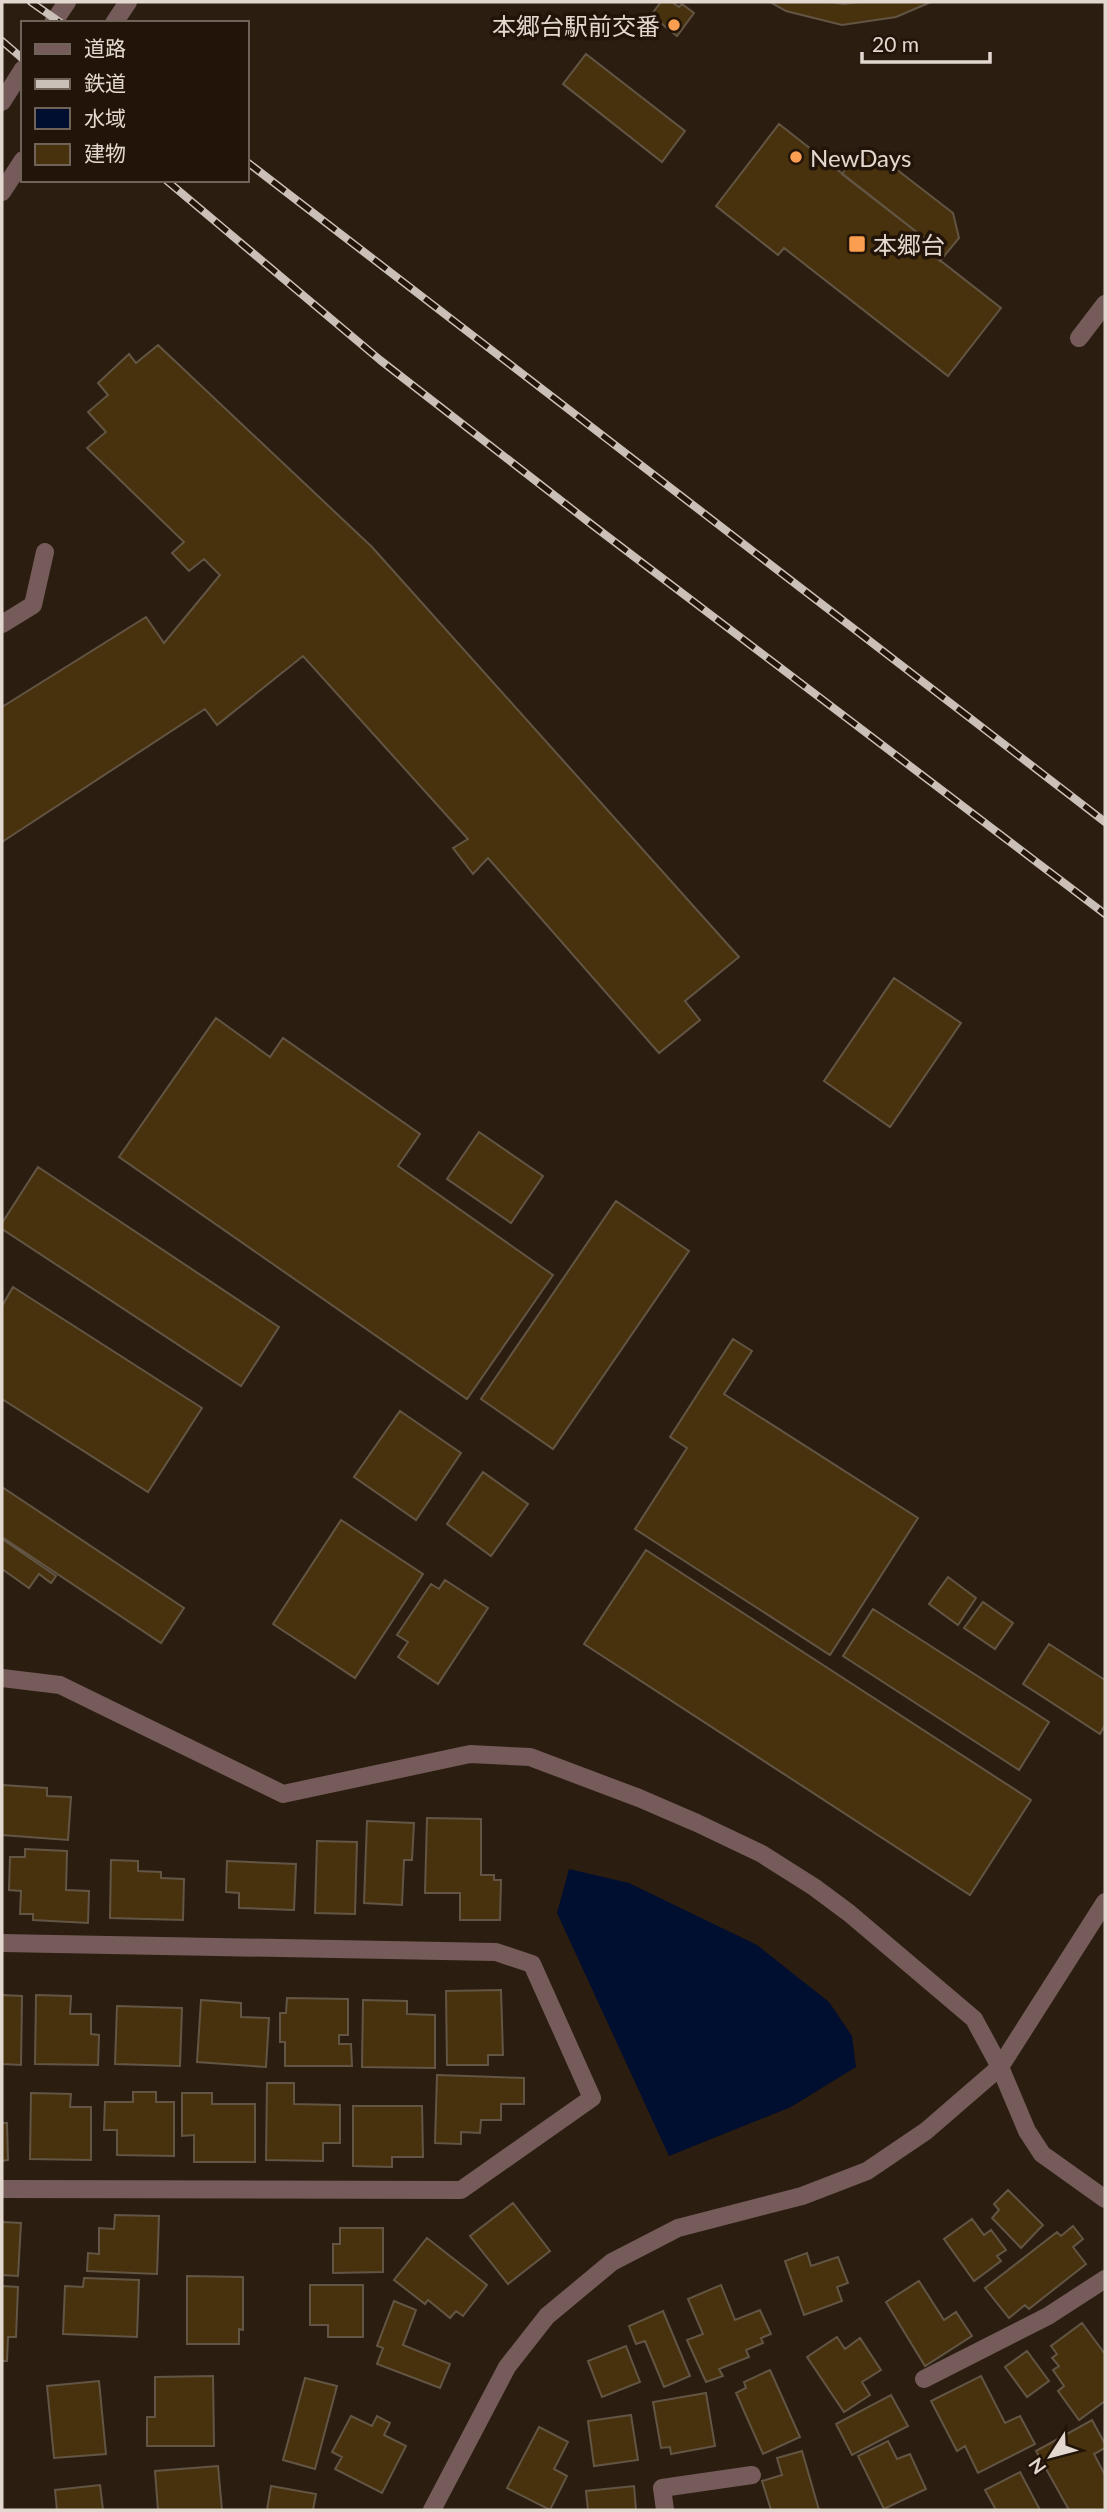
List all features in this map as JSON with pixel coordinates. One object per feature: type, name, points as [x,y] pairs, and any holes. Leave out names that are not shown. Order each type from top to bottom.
[{"type":"street","points":[[54,21],[67,2]]},
{"type":"street","points":[[115,21],[128,2]]},
{"type":"street","points":[[2,102],[21,72]]},
{"type":"street","points":[[2,192],[21,163]]},
{"type":"street","points":[[1079,338],[1105,304]]},
{"type":"street","points":[[2,624],[33,605],[45,552]]},
{"type":"street","points":[[2,1678],[60,1685],[283,1794],[470,1754],[530,1757],[639,1798],[762,1854],[849,1913],[974,2019],[1000,2067],[1027,2131],[1042,2154],[1105,2199]]},
{"type":"street","points":[[432,2510],[506,2367],[547,2316],[612,2262],[678,2228],[802,2196],[867,2171],[926,2132],[1000,2067],[1105,1902]]},
{"type":"street","points":[[2,1943],[496,1952],[532,1964],[592,2098],[461,2190],[2,2189]]},
{"type":"street","points":[[923,2379],[1048,2316],[1105,2279]]},
{"type":"street","points":[[665,2510],[662,2488],[752,2475]]},
{"type":"water","points":[[569,1869],[629,1883],[757,1945],[829,2002],[852,2036],[856,2067],[791,2107],[669,2156],[557,1913]]},
{"type":"building","name":"本郷台駅前交番","points":[[661,2],[672,2],[679,7],[682,4],[694,13],[677,36],[651,15]]},
{"type":"building","points":[[770,2],[931,2],[896,17],[842,25],[786,11]]},
{"type":"building","points":[[586,54],[685,131],[662,162],[563,84]]},
{"type":"building","points":[[779,124],[937,248],[932,254],[1001,308],[948,376],[784,248],[778,255],[716,206]]},
{"type":"building","points":[[878,155],[953,213],[959,238],[940,261],[932,254],[937,248],[842,174],[856,156]]},
{"type":"building","points":[[158,345],[372,547],[739,957],[685,1001],[700,1020],[659,1053],[488,858],[473,874],[453,848],[468,839],[303,656],[217,725],[205,709],[2,842],[2,707],[146,617],[164,643],[220,575],[204,559],[189,571],[172,553],[184,542],[87,448],[106,432],[88,412],[108,395],[98,383],[129,354],[136,363]]},
{"type":"building","points":[[894,978],[961,1023],[890,1127],[824,1081]]},
{"type":"building","points":[[216,1018],[270,1057],[283,1038],[420,1134],[398,1166],[553,1275],[467,1399],[119,1157]]},
{"type":"building","points":[[479,1132],[543,1176],[511,1223],[447,1179]]},
{"type":"building","points":[[38,1167],[279,1327],[241,1386],[2,1229],[2,1223]]},
{"type":"building","points":[[616,1201],[689,1251],[553,1449],[481,1399]]},
{"type":"building","points":[[13,1287],[202,1408],[148,1492],[2,1399],[2,1306]]},
{"type":"building","points":[[733,1339],[752,1351],[724,1394],[918,1518],[830,1655],[635,1529],[687,1448],[670,1437]]},
{"type":"building","points":[[400,1411],[461,1453],[416,1520],[354,1477]]},
{"type":"building","points":[[483,1472],[528,1504],[491,1556],[447,1524]]},
{"type":"building","points":[[2,1487],[184,1608],[161,1643],[2,1537]]},
{"type":"building","points":[[341,1520],[423,1574],[355,1678],[273,1624]]},
{"type":"building","points":[[2,1539],[56,1576],[51,1583],[39,1574],[29,1588],[2,1569]]},
{"type":"building","points":[[646,1550],[1031,1800],[970,1895],[584,1644]]},
{"type":"building","points":[[948,1577],[976,1598],[958,1625],[929,1604]]},
{"type":"building","points":[[445,1580],[488,1608],[438,1684],[398,1657],[408,1642],[397,1635],[431,1584],[439,1589]]},
{"type":"building","points":[[983,1602],[1013,1623],[995,1649],[964,1628]]},
{"type":"building","points":[[873,1609],[1049,1722],[1019,1770],[843,1656]]},
{"type":"building","points":[[1049,1644],[1105,1680],[1105,1725],[1100,1734],[1023,1684]]},
{"type":"building","points":[[2,1785],[47,1788],[47,1796],[71,1797],[68,1840],[2,1835]]},
{"type":"building","points":[[427,1818],[481,1819],[481,1875],[494,1875],[494,1880],[501,1880],[500,1920],[460,1920],[460,1893],[425,1893]]},
{"type":"building","points":[[367,1821],[414,1823],[412,1860],[404,1860],[402,1905],[364,1903]]},
{"type":"building","points":[[317,1841],[357,1842],[355,1914],[315,1913]]},
{"type":"building","points":[[25,1849],[67,1851],[66,1890],[89,1891],[88,1923],[33,1920],[33,1914],[20,1914],[21,1891],[9,1890],[10,1857],[25,1857]]},
{"type":"building","points":[[111,1860],[138,1861],[138,1871],[161,1872],[161,1878],[184,1879],[183,1920],[110,1918]]},
{"type":"building","points":[[227,1861],[296,1864],[294,1910],[239,1908],[239,1893],[226,1892]]},
{"type":"building","points":[[501,1990],[503,2055],[488,2055],[488,2065],[447,2065],[446,1991]]},
{"type":"building","points":[[2,1995],[22,1996],[21,2065],[2,2064]]},
{"type":"building","points":[[36,1995],[71,1996],[70,2014],[91,2014],[91,2034],[99,2035],[98,2065],[35,2064]]},
{"type":"building","points":[[287,1998],[348,1999],[348,2035],[339,2035],[339,2044],[351,2044],[352,2066],[285,2066],[285,2042],[280,2042],[280,2013],[286,2013]]},
{"type":"building","points":[[201,2000],[241,2003],[241,2017],[269,2018],[266,2067],[197,2062]]},
{"type":"building","points":[[363,2000],[407,2001],[407,2014],[435,2015],[435,2068],[362,2067]]},
{"type":"building","points":[[117,2006],[182,2008],[180,2066],[115,2064]]},
{"type":"building","points":[[437,2075],[524,2078],[524,2104],[501,2104],[501,2120],[481,2120],[480,2133],[461,2132],[461,2144],[435,2143]]},
{"type":"building","points":[[267,2083],[294,2083],[294,2104],[340,2105],[340,2143],[323,2143],[323,2161],[266,2160]]},
{"type":"building","points":[[133,2092],[156,2092],[156,2102],[174,2102],[174,2156],[117,2155],[117,2130],[104,2130],[105,2102],[133,2102]]},
{"type":"building","points":[[31,2093],[71,2094],[70,2107],[91,2107],[91,2160],[30,2159]]},
{"type":"building","points":[[182,2093],[212,2093],[212,2104],[255,2104],[255,2162],[194,2162],[194,2135],[182,2136]]},
{"type":"building","points":[[353,2106],[422,2106],[423,2157],[392,2157],[392,2167],[353,2166]]},
{"type":"building","points":[[2,2123],[7,2123],[8,2160],[2,2161]]},
{"type":"building","points":[[1008,2190],[1043,2225],[1021,2248],[992,2218],[999,2210],[994,2204]]},
{"type":"building","points":[[513,2203],[550,2251],[508,2284],[470,2236]]},
{"type":"building","points":[[115,2215],[159,2216],[157,2274],[87,2271],[88,2253],[99,2254],[99,2228],[114,2229]]},
{"type":"building","points":[[972,2219],[984,2235],[991,2230],[1006,2250],[997,2256],[1001,2261],[974,2281],[944,2239]]},
{"type":"building","points":[[2,2222],[21,2223],[18,2276],[2,2275]]},
{"type":"building","points":[[1073,2226],[1083,2239],[1073,2247],[1086,2264],[1029,2309],[1025,2305],[1009,2318],[985,2288],[1057,2232],[1061,2236]]},
{"type":"building","points":[[340,2228],[383,2228],[383,2272],[333,2273],[333,2244],[340,2244]]},
{"type":"building","points":[[427,2238],[487,2285],[463,2316],[456,2311],[450,2318],[428,2300],[425,2304],[394,2280]]},
{"type":"building","points":[[807,2253],[811,2266],[838,2257],[848,2283],[837,2287],[842,2301],[804,2315],[785,2261]]},
{"type":"building","points":[[187,2276],[243,2277],[243,2330],[239,2329],[239,2344],[187,2344]]},
{"type":"building","points":[[84,2278],[139,2280],[137,2337],[63,2334],[65,2286],[83,2287]]},
{"type":"building","points":[[919,2281],[944,2320],[956,2312],[972,2336],[925,2366],[886,2302]]},
{"type":"building","points":[[310,2285],[363,2285],[363,2337],[328,2337],[328,2325],[310,2325]]},
{"type":"building","points":[[721,2285],[735,2320],[760,2310],[771,2334],[761,2338],[763,2343],[746,2350],[749,2357],[719,2369],[723,2376],[706,2382],[687,2340],[703,2334],[688,2299]]},
{"type":"building","points":[[2,2286],[18,2287],[16,2337],[8,2337],[7,2361],[2,2361]]},
{"type":"building","points":[[394,2301],[416,2310],[403,2345],[450,2364],[440,2388],[377,2364],[383,2348],[377,2346]]},
{"type":"building","points":[[663,2311],[690,2376],[664,2387],[645,2341],[636,2344],[629,2326]]},
{"type":"building","points":[[1082,2323],[1105,2354],[1105,2401],[1079,2420],[1058,2391],[1064,2386],[1053,2370],[1059,2366],[1052,2358],[1057,2354],[1051,2346]]},
{"type":"building","points":[[837,2337],[845,2349],[860,2338],[881,2370],[862,2382],[870,2395],[844,2412],[807,2357]]},
{"type":"building","points":[[626,2346],[640,2382],[602,2397],[588,2361]]},
{"type":"building","points":[[1027,2351],[1049,2381],[1027,2397],[1005,2367]]},
{"type":"building","points":[[770,2370],[800,2437],[763,2454],[736,2393],[746,2388],[744,2382]]},
{"type":"building","points":[[213,2376],[214,2446],[147,2446],[147,2417],[155,2417],[155,2377]]},
{"type":"building","points":[[981,2376],[1005,2423],[1020,2416],[1035,2444],[978,2473],[965,2446],[957,2451],[931,2401]]},
{"type":"building","points":[[305,2378],[337,2386],[315,2469],[283,2460]]},
{"type":"building","points":[[99,2381],[106,2454],[54,2458],[47,2386]]},
{"type":"building","points":[[706,2393],[715,2446],[671,2454],[670,2447],[661,2448],[653,2402]]},
{"type":"building","points":[[891,2395],[908,2426],[852,2455],[836,2424]]},
{"type":"building","points":[[631,2415],[638,2460],[594,2466],[588,2421]]},
{"type":"building","points":[[351,2416],[372,2426],[377,2416],[390,2423],[384,2435],[406,2446],[382,2493],[335,2469],[342,2457],[332,2452]]},
{"type":"building","points":[[1092,2420],[1105,2444],[1105,2448],[1094,2454],[1105,2475],[1105,2510],[1069,2510],[1036,2451]]},
{"type":"building","points":[[539,2427],[568,2442],[554,2469],[567,2476],[550,2510],[507,2488]]},
{"type":"building","points":[[888,2441],[897,2459],[910,2454],[926,2489],[884,2509],[858,2456]]},
{"type":"building","points":[[802,2451],[819,2510],[771,2510],[762,2481],[782,2475],[777,2458]]},
{"type":"building","points":[[218,2466],[222,2510],[158,2510],[155,2471]]},
{"type":"building","points":[[1020,2472],[1040,2510],[996,2510],[985,2490]]},
{"type":"building","points":[[100,2485],[103,2510],[57,2510],[55,2490]]},
{"type":"building","points":[[271,2486],[316,2494],[313,2510],[267,2510]]},
{"type":"building","points":[[634,2486],[636,2510],[588,2510],[586,2491]]},
{"type":"railway","points":[[31,2],[58,21]]},
{"type":"railway","points":[[2,41],[21,57]]},
{"type":"railway","points":[[248,163],[1105,822]]},
{"type":"railway","points":[[168,182],[380,360],[595,527],[1105,914]]},
{"type":"place","name":"本郷台駅前交番","points":[[674,25]]},
{"type":"place","name":"NewDays","points":[[796,157]]},
{"type":"place","name":"本郷台","points":[[857,244]]}]
